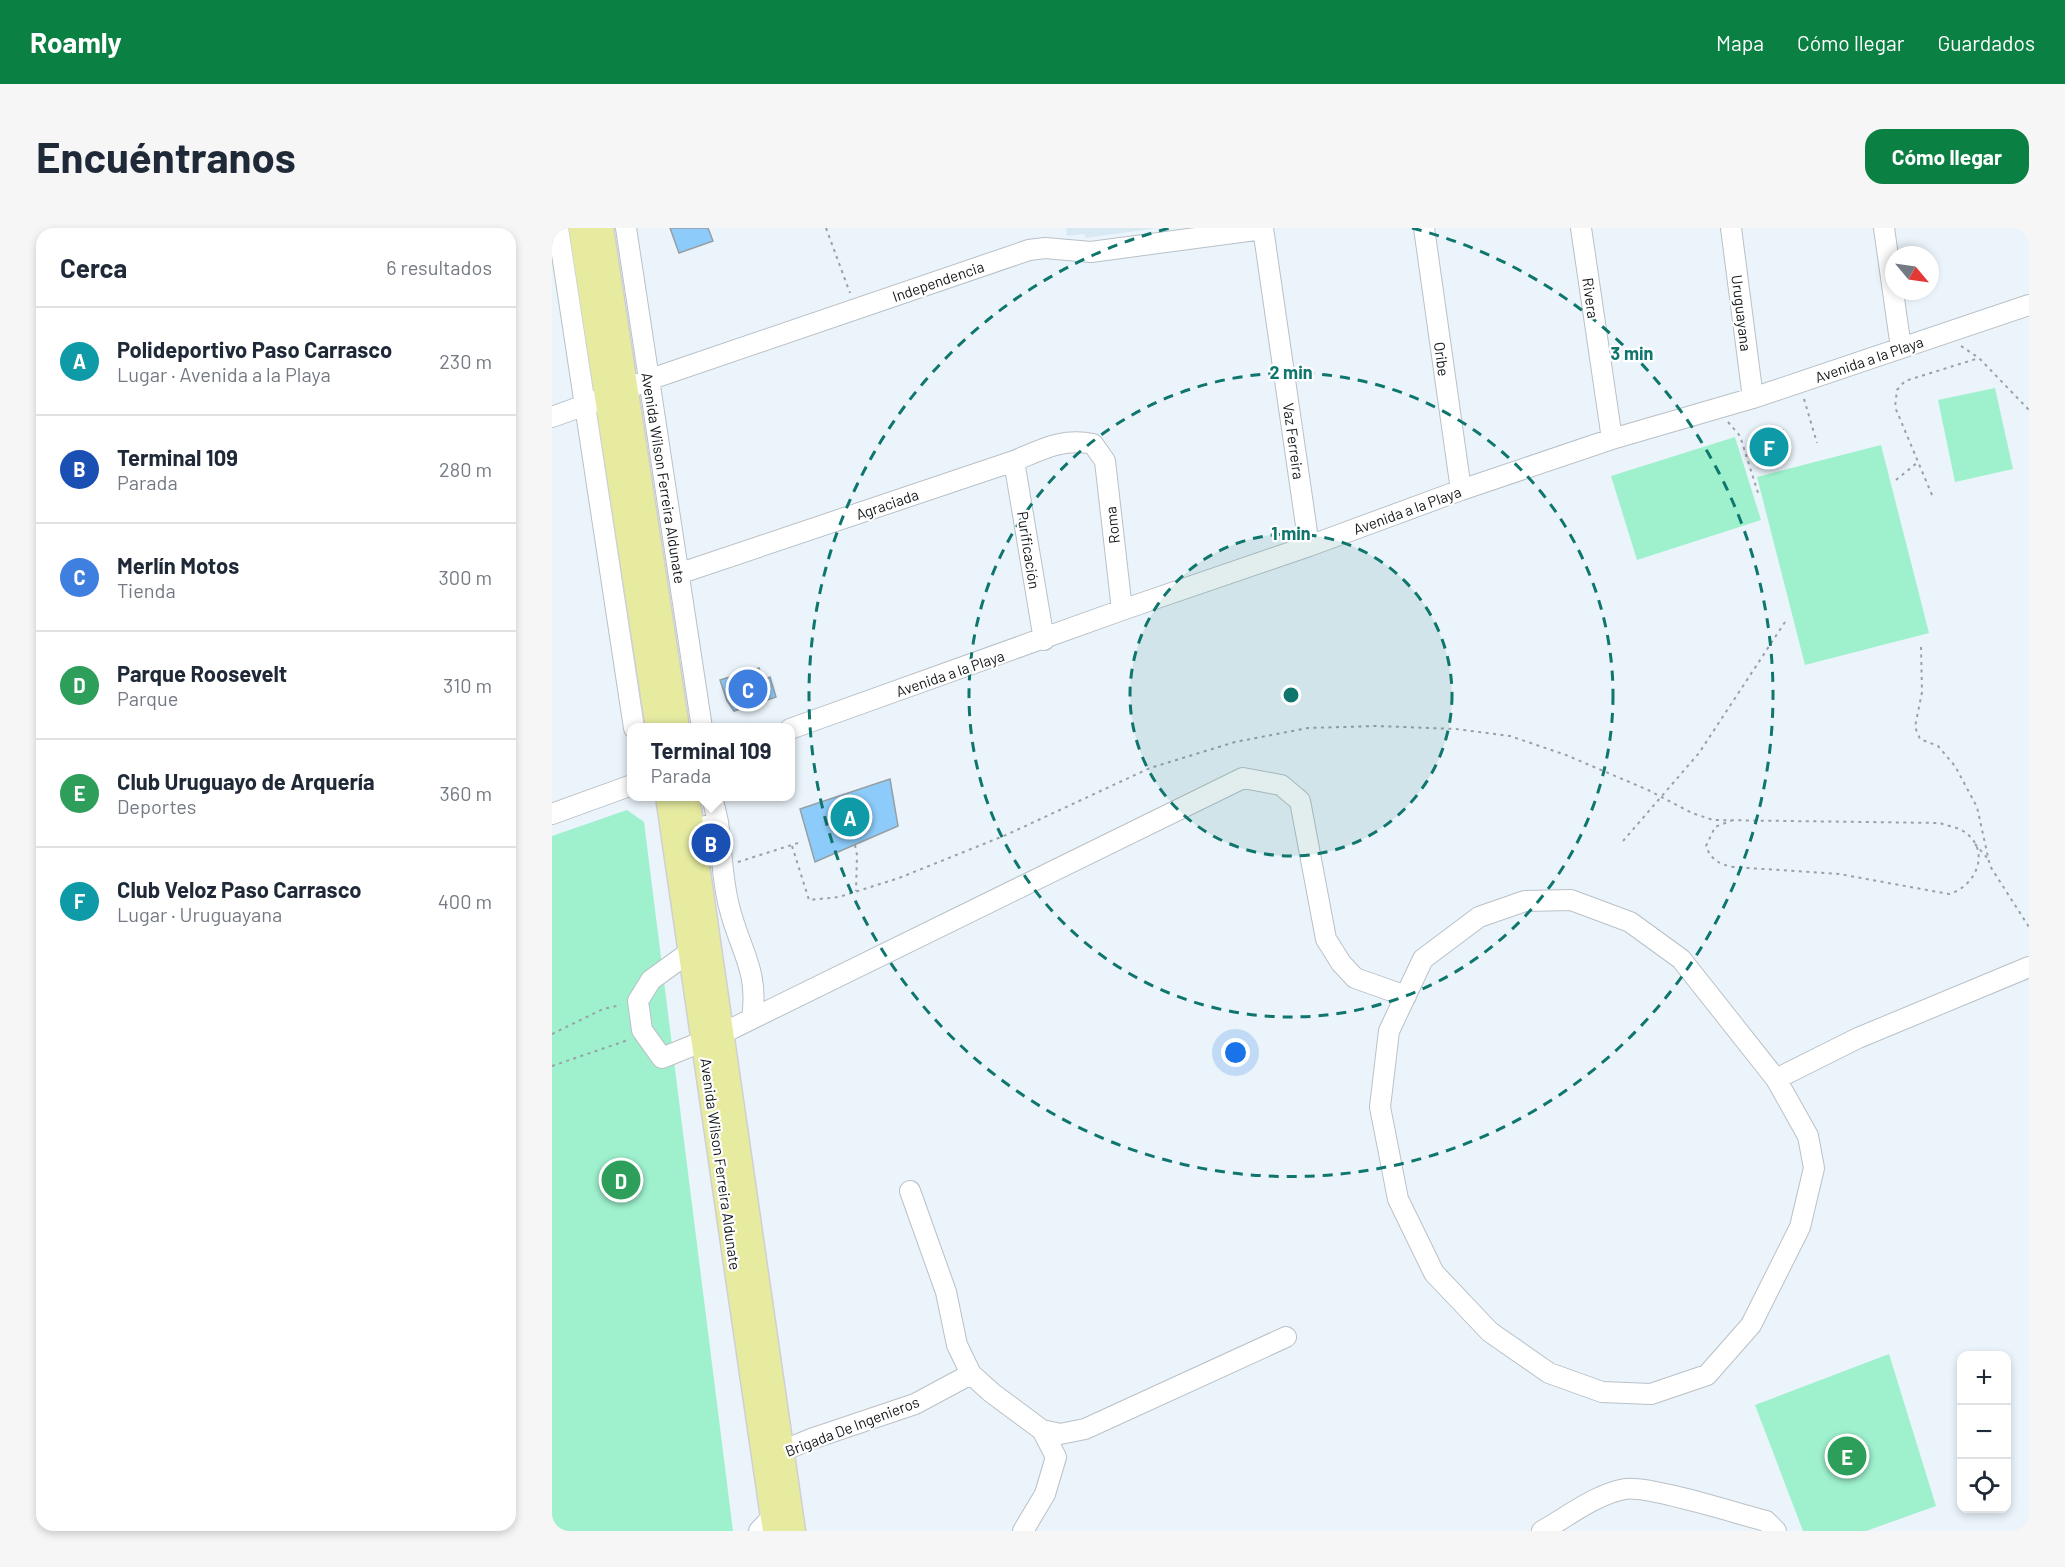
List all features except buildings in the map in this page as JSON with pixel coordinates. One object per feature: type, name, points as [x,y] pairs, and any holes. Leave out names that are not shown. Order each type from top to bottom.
[{"type":"main road","name":"Avenida Wilson Ferreira Aldunate","points":[[581,228],[657,723]]},
{"type":"main road","name":"Avenida Wilson Ferreira Aldunate","points":[[601,228],[606,397],[676,723]]},
{"type":"main road","name":"Avenida Wilson Ferreira Aldunate","points":[[669,801],[691,951],[713,1038]]},
{"type":"main road","name":"Avenida Wilson Ferreira Aldunate","points":[[688,801],[713,1038],[773,1455],[793,1531]]},
{"type":"main road","name":"Avenida Wilson Ferreira Aldunate","points":[[769,1526],[773,1455]]},
{"type":"street","name":"Avenida Wilson Ferreira Aldunate","points":[[558,228],[606,397],[612,595],[633,723]]},
{"type":"street","name":"Avenida Wilson Ferreira Aldunate","points":[[626,228],[648,380],[681,573],[701,723]]},
{"type":"street","name":"Independencia","points":[[552,417],[648,380],[1029,250],[1045,248],[1091,252],[1263,228]]},
{"type":"street","name":"Vaz Ferreira","points":[[1263,228],[1309,546]]},
{"type":"street","name":"Oribe","points":[[1424,228],[1461,490]]},
{"type":"street","name":"Rivera","points":[[1581,228],[1612,439]]},
{"type":"street","name":"Uruguayana","points":[[1731,228],[1753,398]]},
{"type":"street","points":[[1884,228],[1901,348]]},
{"type":"street","name":"Avenida a la Playa","points":[[795,727],[1461,490],[1612,439],[1753,398],[2029,305]]},
{"type":"street","name":"Agraciada","points":[[681,573],[1014,461],[1053,445],[1074,440],[1093,444]]},
{"type":"street","name":"Roma","points":[[1093,444],[1105,461],[1122,610]]},
{"type":"street","name":"Purificación","points":[[1014,461],[1044,640]]},
{"type":"street","points":[[691,951],[651,980],[638,1000],[642,1030],[662,1058],[713,1038],[1243,778],[1281,785],[1300,801],[1326,939],[1341,963],[1355,978],[1406,996]]},
{"type":"street","points":[[552,814],[627,787]]},
{"type":"street","points":[[713,801],[729,909],[753,974],[756,993],[753,1018]]},
{"type":"street","points":[[691,831],[718,822]]},
{"type":"street","points":[[1571,900],[1630,922],[1681,959],[1776,1079],[1808,1136],[1814,1168],[1800,1227],[1751,1325],[1707,1375],[1651,1394],[1602,1392],[1549,1373],[1490,1332],[1434,1272],[1398,1199],[1380,1107],[1389,1031],[1423,959],[1479,917],[1525,901],[1571,900]]},
{"type":"street","points":[[1776,1079],[1858,1038],[2029,967]]},
{"type":"street","points":[[910,1191],[945,1292],[957,1345],[971,1374],[992,1393],[1042,1430],[1060,1434],[1085,1428],[1287,1337]]},
{"type":"street","name":"Brigada De Ingenieros","points":[[773,1455],[811,1439],[915,1404],[971,1374]]},
{"type":"street","points":[[1023,1531],[1045,1494],[1056,1457],[1042,1430]]},
{"type":"street","points":[[1542,1531],[1608,1494],[1627,1489],[1653,1492],[1766,1521],[1776,1531]]},
{"type":"path","points":[[826,228],[855,309]]},
{"type":"path","points":[[1936,336],[1962,346],[1979,358],[2029,410]]},
{"type":"path","points":[[1932,495],[1895,407],[1895,398],[1900,384],[1979,358]]},
{"type":"path","points":[[1799,382],[1817,442]]},
{"type":"path","points":[[1727,405],[1726,419],[1740,436],[1759,496]]},
{"type":"path","points":[[1896,480],[1918,462]]},
{"type":"path","points":[[1623,842],[1663,798],[1722,721],[1787,619]]},
{"type":"path","points":[[1921,646],[1922,692],[1915,727],[1920,740],[1938,746],[1960,776],[1977,807],[1989,860]]},
{"type":"path","points":[[792,846],[809,900],[839,897],[1006,836],[1150,768],[1235,742],[1308,728],[1377,726],[1456,729],[1510,736],[1566,755],[1702,817],[1733,820],[1940,823],[1963,831],[1989,860],[2029,927]]},
{"type":"path","points":[[1733,820],[1715,827],[1708,835],[1706,846],[1709,856],[1720,864],[1733,867],[1839,874],[1949,894],[1967,885],[1978,868],[1977,853],[1973,842]]},
{"type":"path","points":[[723,865],[755,858],[798,843]]},
{"type":"path","points":[[855,845],[856,891]]},
{"type":"path","points":[[552,1034],[603,1009],[638,1000]]},
{"type":"path","points":[[552,1066],[627,1040],[642,1030]]},
{"type":"shaded area","points":[[1066,228],[1157,228],[1086,238],[1084,234],[1067,236]]},
{"type":"green space","points":[[1995,388],[2013,469],[1955,482],[1938,400]]},
{"type":"green space","points":[[1735,437],[1761,520],[1637,560],[1611,476]]},
{"type":"green space","points":[[1881,445],[1929,633],[1805,665],[1757,477]]},
{"type":"green space","points":[[627,810],[644,822],[733,1531],[552,1531],[552,836]]},
{"type":"green space","points":[[1889,1354],[1936,1506],[1866,1531],[1803,1531],[1755,1405]]},
{"type":"place","name":"Club Veloz Paso Carrasco","points":[[1769,447]]},
{"type":"place","name":"Merlín Motos","points":[[748,689]]},
{"type":"place","name":"Polideportivo Paso Carrasco","points":[[850,817]]},
{"type":"place","name":"Terminal 109","points":[[711,843]]},
{"type":"place","name":"Parque Roosevelt","points":[[621,1180]]},
{"type":"place","name":"Club Uruguayo de Arquería","points":[[1847,1456]]}]
